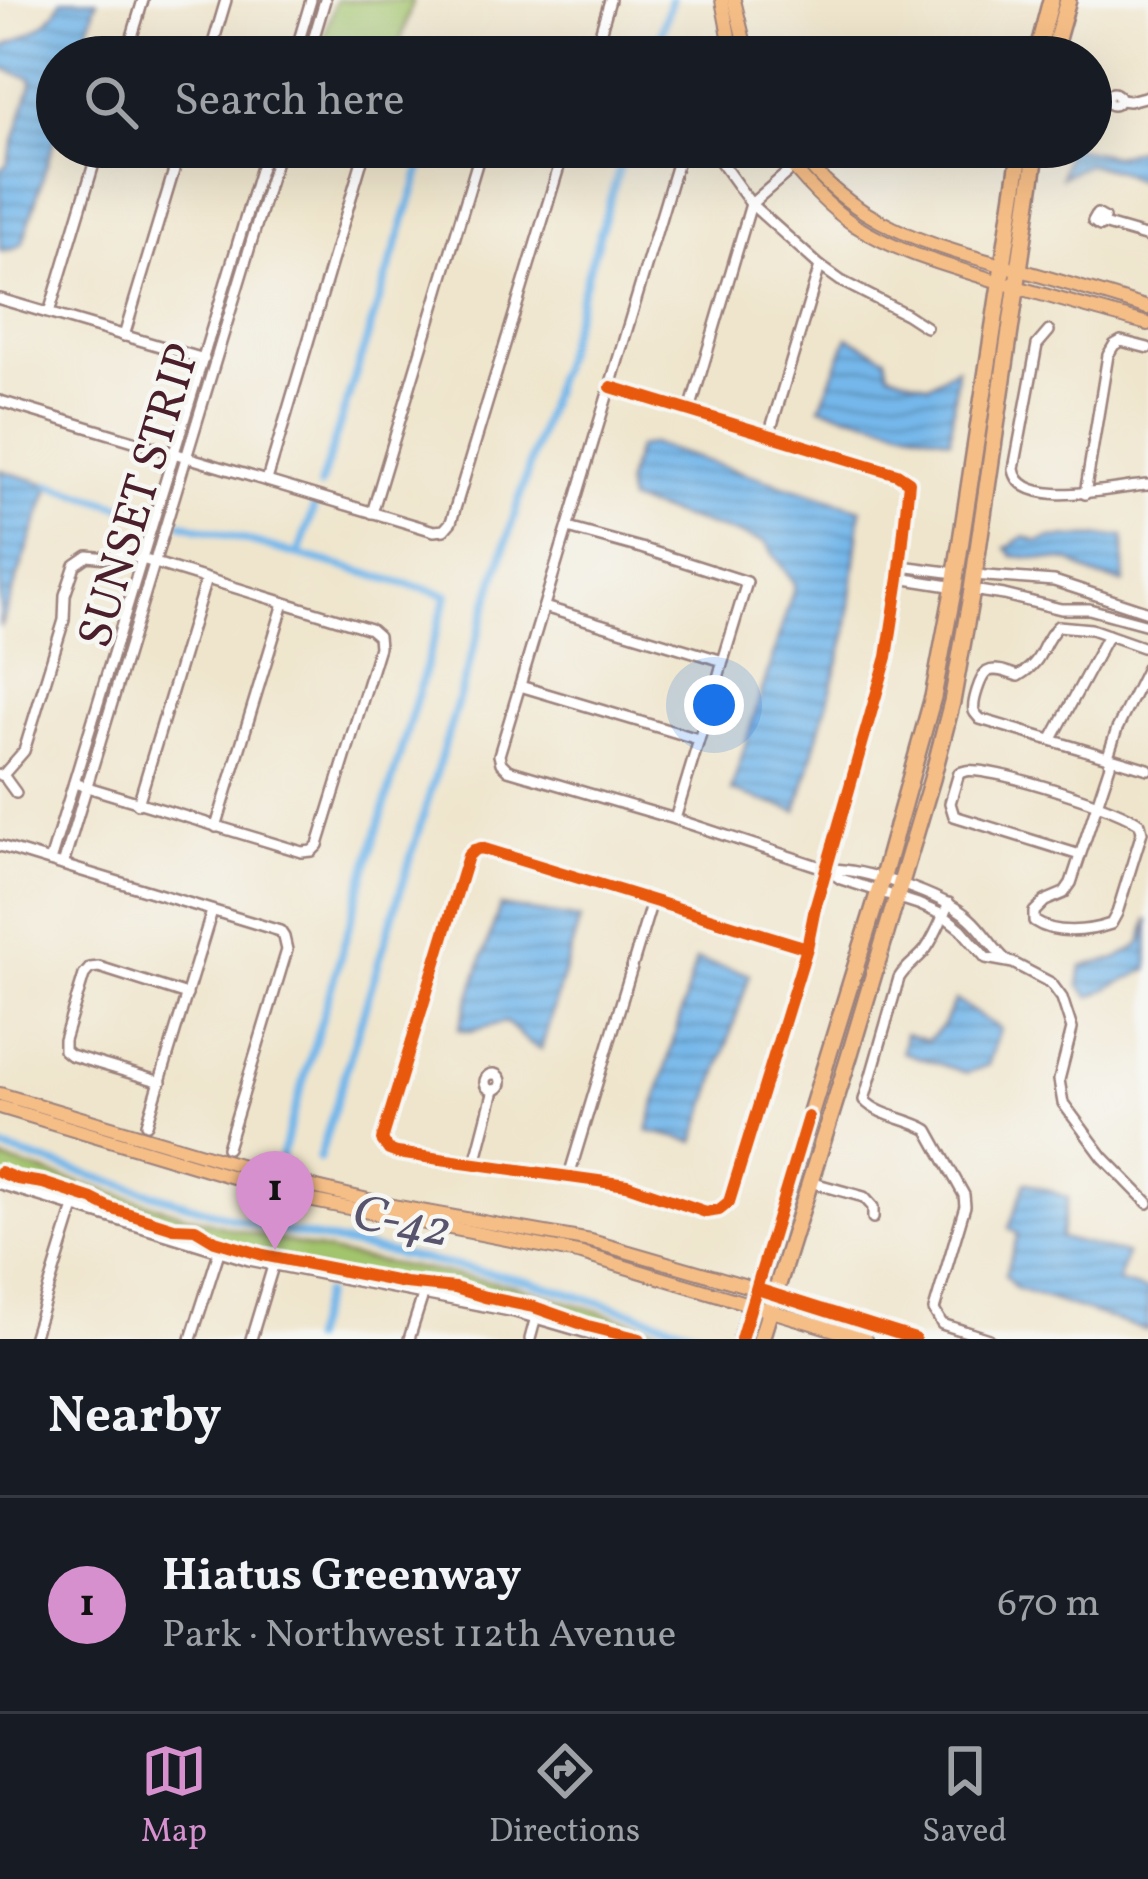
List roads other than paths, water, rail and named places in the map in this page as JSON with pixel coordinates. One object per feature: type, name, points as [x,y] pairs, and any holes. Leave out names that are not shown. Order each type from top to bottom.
[{"type":"highway","points":[[1042,36],[1051,0]]},
{"type":"highway","points":[[1058,36],[1068,0]]},
{"type":"highway","points":[[760,1339],[952,702],[999,273],[1017,168]]},
{"type":"highway","points":[[741,1339],[880,886],[964,581],[1033,168]]},
{"type":"main road","points":[[722,0],[730,36]]},
{"type":"main road","points":[[734,0],[743,36]]},
{"type":"main road","points":[[804,168],[832,207],[873,236],[911,254],[999,273],[1148,324]]},
{"type":"main road","points":[[1018,279],[1148,308]]},
{"type":"main road","points":[[1,1100],[316,1188],[591,1241],[754,1297],[915,1339]]},
{"type":"main road","points":[[772,1302],[865,1339]]},
{"type":"street","points":[[132,36],[143,0]]},
{"type":"street","points":[[215,36],[226,0]]},
{"type":"street","points":[[301,36],[311,0]]},
{"type":"street","points":[[314,36],[325,0]]},
{"type":"street","points":[[599,36],[610,0]]},
{"type":"street","points":[[1120,100],[1148,95]]},
{"type":"street","points":[[49,314],[92,168]]},
{"type":"street","points":[[124,336],[175,168]]},
{"type":"street","name":"SUNSET STRIP","points":[[63,865],[174,452],[261,168]]},
{"type":"street","name":"SUNSET STRIP","points":[[50,861],[187,456],[274,168]]},
{"type":"street","points":[[268,480],[360,168]]},
{"type":"street","points":[[372,513],[476,168]]},
{"type":"street","points":[[0,401],[372,513],[444,530],[451,522],[559,168]]},
{"type":"street","points":[[676,168],[499,755],[501,763],[508,770],[827,869],[841,879],[949,903],[970,918],[991,948],[1009,962]]},
{"type":"street","points":[[725,168],[751,204],[820,266],[926,328]]},
{"type":"street","points":[[690,410],[751,204],[787,168]]},
{"type":"street","points":[[1103,224],[1148,237]]},
{"type":"street","points":[[769,435],[820,266]]},
{"type":"street","points":[[0,299],[215,362]]},
{"type":"street","points":[[1048,331],[1037,345],[1015,478],[1022,486],[1084,494],[1148,485]]},
{"type":"street","points":[[1084,494],[1108,356],[1121,341],[1148,348]]},
{"type":"street","points":[[611,388],[898,474],[909,482],[887,657],[815,908],[808,948],[729,1202],[719,1210],[706,1213],[627,1185],[397,1153],[382,1140],[468,856],[474,850],[482,848],[808,948]]},
{"type":"street","points":[[568,528],[747,582],[675,819]]},
{"type":"street","points":[[16,793],[1,775],[24,752],[64,620],[65,595],[81,559],[121,554],[370,629],[378,636],[379,647],[312,851],[302,852],[74,783]]},
{"type":"street","points":[[900,572],[964,581],[1043,579],[1148,612]]},
{"type":"street","points":[[138,803],[206,579]]},
{"type":"street","points":[[1035,604],[1043,579]]},
{"type":"street","points":[[964,581],[1035,604],[1089,609],[1148,625]]},
{"type":"street","points":[[1061,609],[1068,585]]},
{"type":"street","points":[[216,827],[284,603]]},
{"type":"street","points":[[544,608],[723,661]]},
{"type":"street","points":[[1148,649],[1091,628],[1058,626],[1032,668],[1018,676],[987,672],[974,708],[980,719],[1148,769]]},
{"type":"street","points":[[1052,740],[1108,634]]},
{"type":"street","points":[[1080,855],[954,816],[950,803],[959,773],[994,774],[1097,804],[1140,824],[1142,832],[1111,924],[1081,931],[1041,926],[1034,921],[1034,912],[1071,883],[1080,855],[1097,804],[1110,764],[1117,729],[1148,666]]},
{"type":"street","points":[[520,686],[698,740]]},
{"type":"street","points":[[0,847],[284,937],[287,950],[227,1148]]},
{"type":"street","points":[[898,891],[961,928],[986,958],[1009,962],[1051,983],[1062,998],[1072,1029],[1059,1080],[1063,1103],[1103,1157],[1148,1203]]},
{"type":"street","points":[[568,1179],[652,901]]},
{"type":"street","points":[[949,903],[921,956],[899,978],[864,1094],[867,1105],[928,1130],[964,1195],[964,1216],[934,1310],[942,1324],[989,1339]]},
{"type":"street","points":[[148,1124],[212,911]]},
{"type":"street","points":[[161,1082],[70,1055],[64,1050],[64,1040],[84,975],[91,968],[187,995]]},
{"type":"street","points":[[476,1163],[494,1090]]},
{"type":"street","points":[[810,1182],[864,1197],[874,1207],[873,1218]]},
{"type":"street","points":[[0,1184],[218,1252],[536,1317],[608,1339]]},
{"type":"street","points":[[33,1339],[74,1207]]},
{"type":"street","points":[[190,1339],[218,1252]]},
{"type":"street","points":[[251,1339],[273,1266]]},
{"type":"street","points":[[409,1339],[423,1295]]},
{"type":"street","points":[[530,1339],[536,1317]]},
{"type":"water","points":[[61,0],[97,0],[86,36],[36,36],[36,168],[46,168],[23,242],[13,250],[0,251],[0,169],[7,165],[32,82],[0,68],[0,49],[44,24]]},
{"type":"water","points":[[1148,147],[1148,186],[1106,168],[1112,168],[1112,156]]},
{"type":"water","points":[[848,337],[886,357],[889,372],[929,385],[957,367],[950,439],[820,407]]},
{"type":"water","points":[[650,444],[861,509],[847,632],[797,811],[731,791],[795,585],[765,542],[628,501],[626,484],[637,448]]},
{"type":"water","points":[[0,470],[50,485],[0,628]]},
{"type":"water","points":[[1124,536],[1124,583],[1095,576],[1070,561],[1013,556],[1006,548],[1024,537],[1038,542]]},
{"type":"water","points":[[500,906],[580,919],[541,1049],[505,1022],[470,1031],[459,1029]]},
{"type":"water","points":[[1148,919],[1148,969],[1090,997],[1079,985],[1082,966],[1116,959],[1141,944]]},
{"type":"water","points":[[696,960],[750,974],[695,1142],[648,1131]]},
{"type":"water","points":[[955,1000],[1000,1029],[988,1065],[967,1073],[902,1052],[905,1034],[927,1041],[943,1025]]},
{"type":"water","points":[[1026,1182],[1068,1198],[1060,1238],[1126,1254],[1118,1282],[1148,1291],[1148,1331],[1015,1288],[1005,1275],[1018,1234],[1009,1228]]},
{"type":"waterway","points":[[660,36],[671,0]]},
{"type":"waterway","points":[[320,486],[421,168]]},
{"type":"waterway","points":[[319,1159],[620,168]]},
{"type":"waterway","points":[[50,485],[140,512]]},
{"type":"waterway","points":[[298,555],[315,504]]},
{"type":"waterway","points":[[181,523],[447,595],[281,1157]]},
{"type":"waterway","name":"C-42","points":[[0,1148],[266,1228],[528,1281],[721,1339]]},
{"type":"waterway","points":[[310,1339],[324,1294]]},
{"type":"place","name":"Hiatus Greenway","points":[[275,1250]]}]
